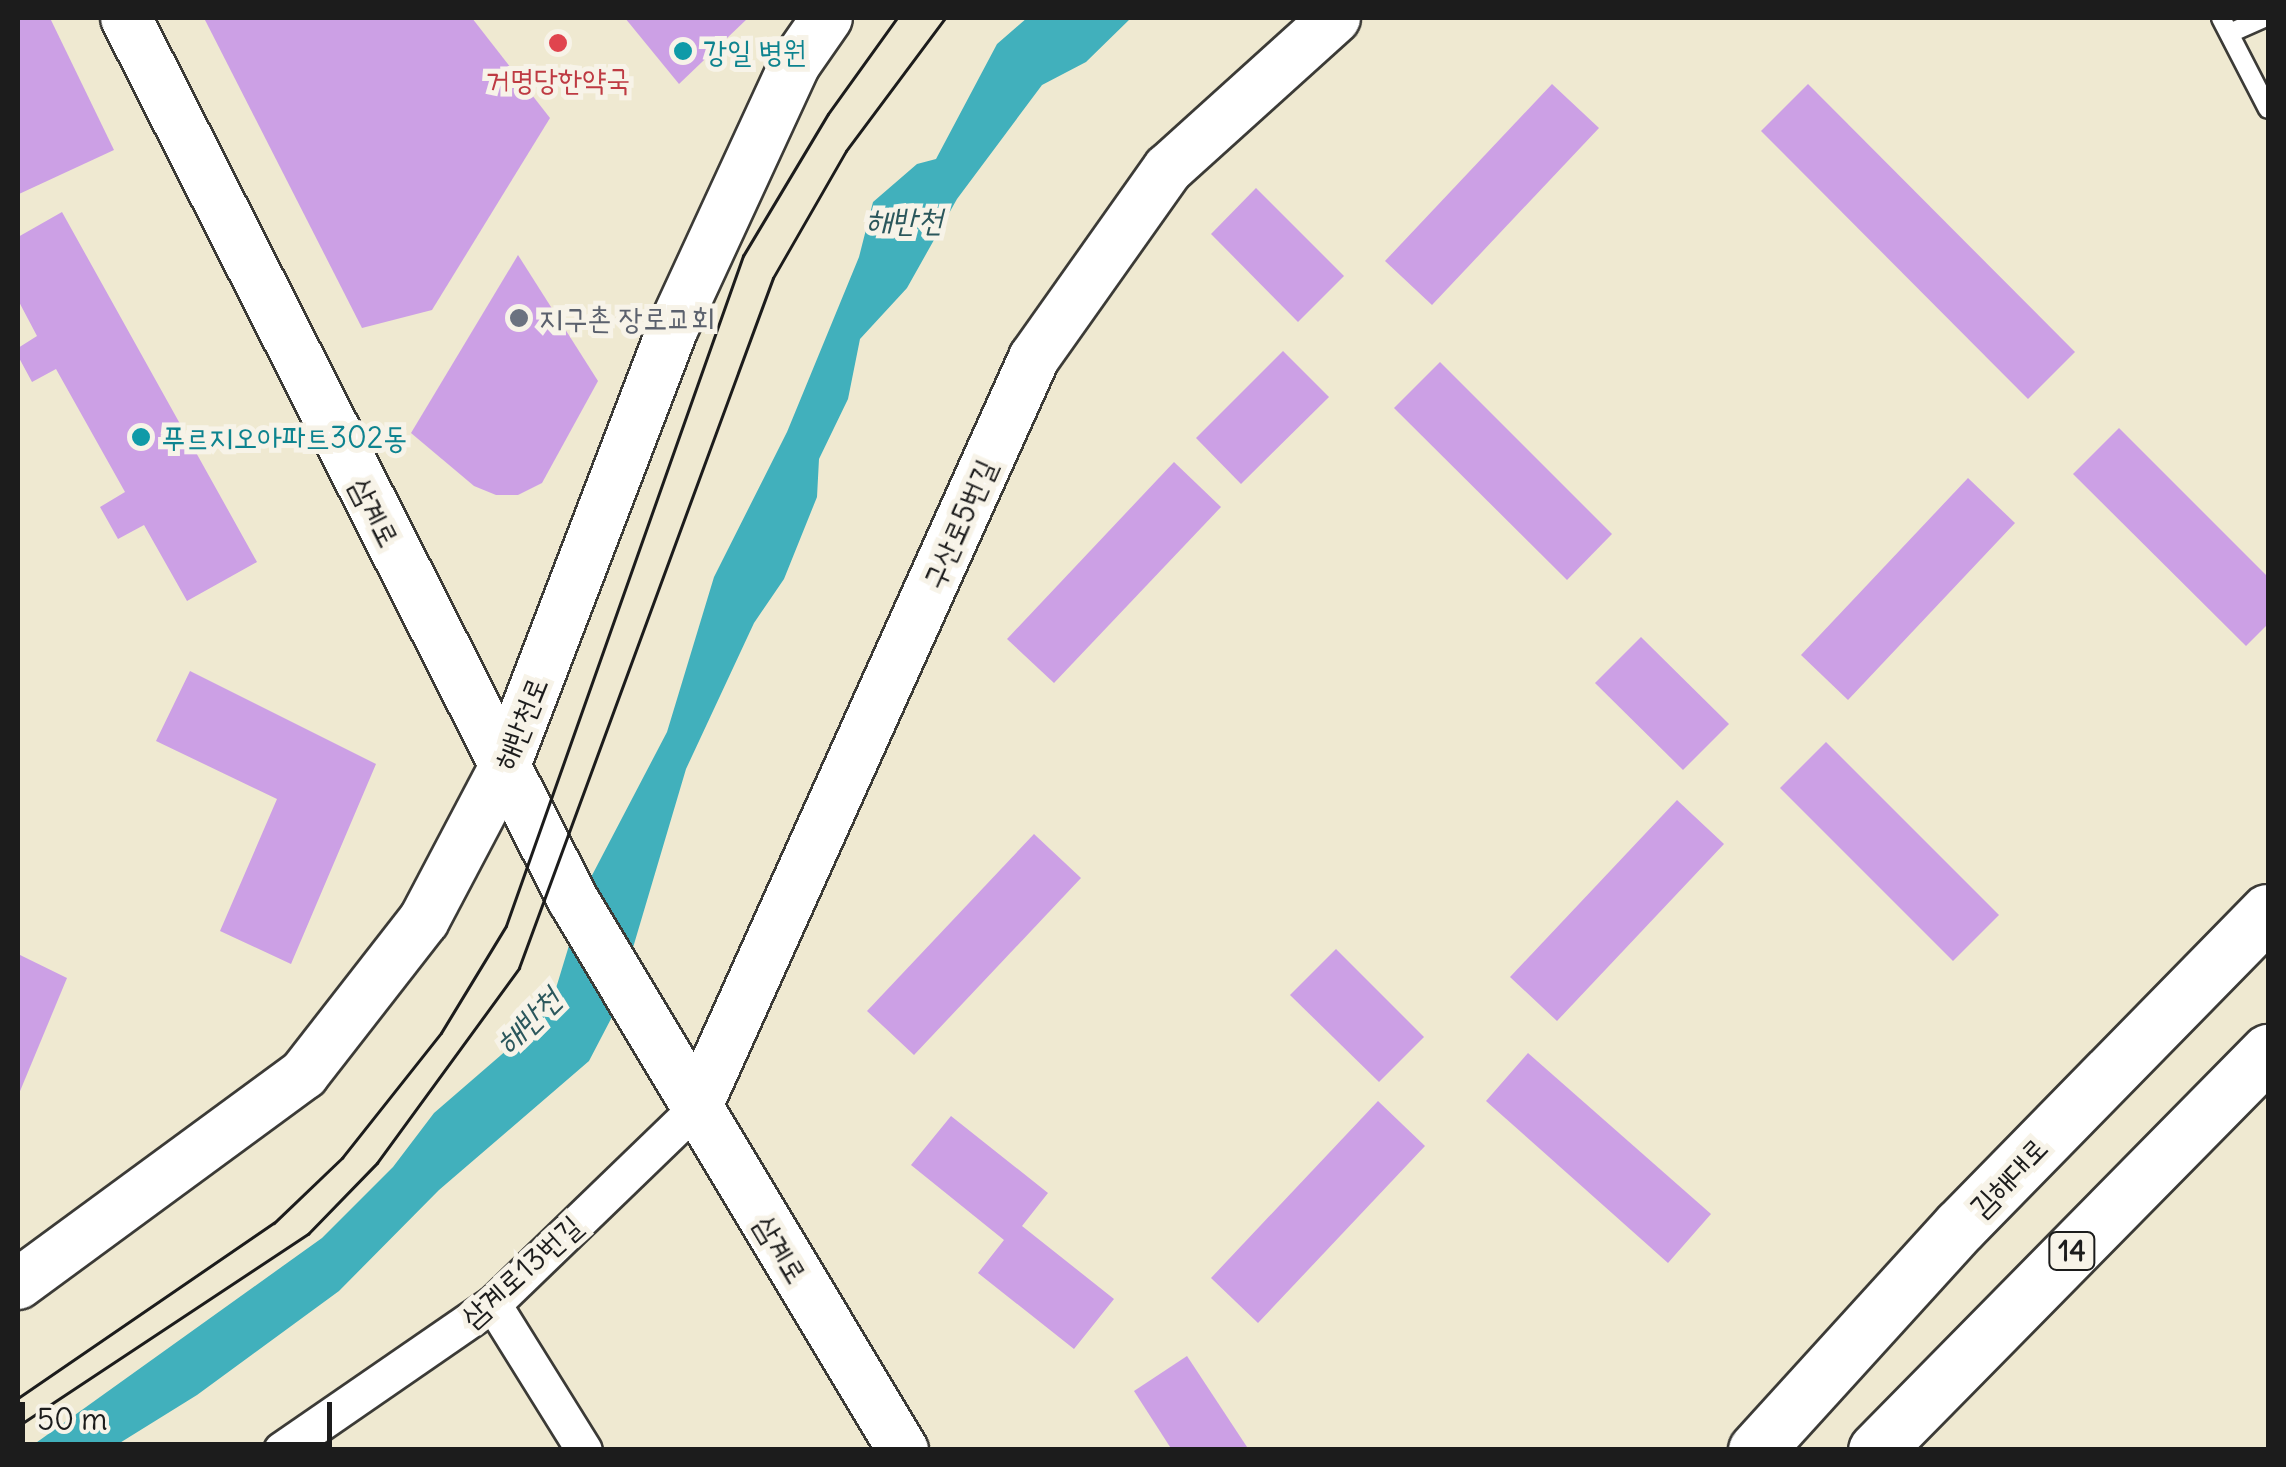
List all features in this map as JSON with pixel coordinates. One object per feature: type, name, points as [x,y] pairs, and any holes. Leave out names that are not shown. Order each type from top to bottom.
[{"type":"main road","name":"김해대로","points":[[1756,1450],[1959,1227],[2268,912]]},
{"type":"main road","name":"14","points":[[1876,1450],[2268,1052]]},
{"type":"street","name":"삼계로","points":[[126,18],[572,898],[903,1450]]},
{"type":"street","name":"해반천로","points":[[18,1284],[304,1074],[424,920],[504,768],[673,328],[795,64],[826,18]]},
{"type":"street","name":"구산로5번길","points":[[696,1108],[1034,358],[1168,169],[1336,18]]},
{"type":"street","name":"삼계로13번길","points":[[281,1450],[493,1304],[696,1108]]},
{"type":"street","points":[[493,1304],[584,1450]]},
{"type":"lane","points":[[2264,18],[2225,25],[2268,109]]},
{"type":"water","name":"해반천","points":[[1027,18],[1131,18],[1086,62],[1042,85],[957,199],[907,288],[860,339],[848,399],[819,459],[817,497],[784,579],[754,623],[686,769],[613,1015],[589,1061],[439,1190],[339,1291],[197,1395],[110,1449],[26,1450],[322,1238],[393,1167],[434,1113],[508,1049],[553,998],[588,883],[667,732],[714,577],[787,432],[859,257],[873,202],[917,164],[936,159],[997,44]]},
{"type":"building","points":[[18,18],[50,18],[114,150],[19,194]]},
{"type":"building","points":[[204,18],[472,18],[550,118],[432,310],[362,328]]},
{"type":"building","name":"강일 병원","points":[[625,18],[748,18],[679,84]]},
{"type":"building","points":[[1552,84],[1599,128],[1432,305],[1385,261]]},
{"type":"building","points":[[1808,84],[2075,352],[2028,399],[1761,131]]},
{"type":"building","points":[[1256,188],[1344,276],[1298,322],[1211,234]]},
{"type":"building","name":"푸르지오아파트302동","points":[[62,212],[257,562],[187,601],[144,525],[118,539],[100,507],[125,492],[56,369],[32,382],[18,356],[18,348],[37,336],[18,300],[18,237]]},
{"type":"building","name":"지구촌 장로교회","points":[[518,255],[598,381],[542,483],[518,495],[496,495],[474,486],[411,433]]},
{"type":"building","points":[[1283,351],[1329,397],[1241,484],[1196,438]]},
{"type":"building","points":[[1440,362],[1612,534],[1567,580],[1394,408]]},
{"type":"building","points":[[2119,428],[2268,577],[2268,624],[2246,646],[2073,474]]},
{"type":"building","points":[[1174,462],[1221,507],[1054,683],[1007,639]]},
{"type":"building","points":[[1968,478],[2015,523],[1848,700],[1801,655]]},
{"type":"building","points":[[1641,637],[1729,724],[1683,770],[1595,683]]},
{"type":"building","points":[[190,671],[376,764],[291,964],[220,931],[277,799],[156,741]]},
{"type":"building","points":[[1826,742],[1999,915],[1953,961],[1780,788]]},
{"type":"building","points":[[1677,800],[1724,844],[1557,1021],[1510,977]]},
{"type":"building","points":[[1034,834],[1081,878],[914,1055],[867,1011]]},
{"type":"building","points":[[1336,949],[1424,1037],[1379,1082],[1290,995]]},
{"type":"building","points":[[18,954],[67,978],[18,1096]]},
{"type":"building","points":[[1528,1053],[1711,1214],[1668,1263],[1486,1101]]},
{"type":"building","points":[[1378,1101],[1425,1146],[1258,1323],[1211,1278]]},
{"type":"building","points":[[951,1116],[1048,1193],[1022,1226],[1114,1299],[1074,1349],[978,1273],[1004,1240],[911,1165]]},
{"type":"building","points":[[1187,1356],[1249,1450],[1172,1450],[1134,1391]]},
{"type":"tram line","points":[[18,1398],[274,1223],[342,1158],[441,1033],[506,926],[743,256],[828,114],[897,18]]},
{"type":"tram line","points":[[18,1426],[308,1234],[377,1163],[519,968],[773,278],[846,151],[945,18]]},
{"type":"place","name":"거명당한약국","points":[[558,43]]},
{"type":"place","name":"강일 병원","points":[[683,51]]},
{"type":"place","name":"지구촌 장로교회","points":[[519,318]]},
{"type":"place","name":"푸르지오아파트302동","points":[[141,437]]}]
